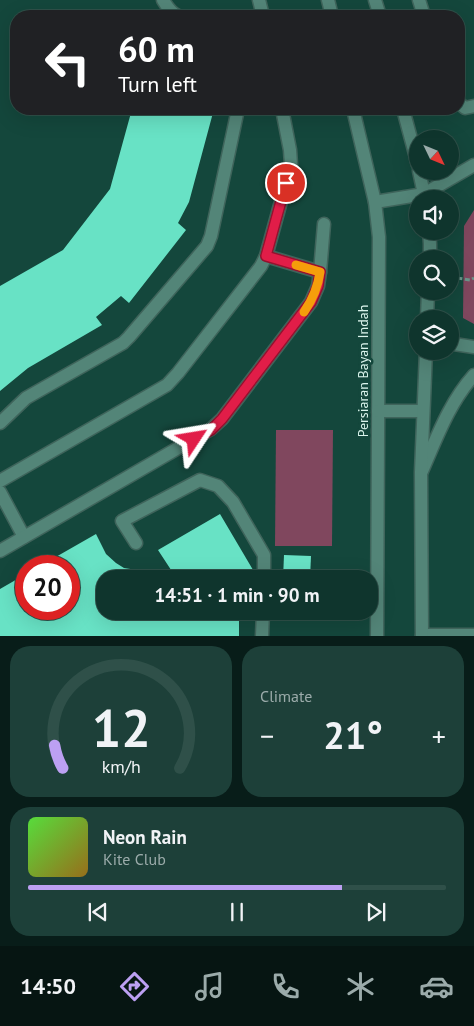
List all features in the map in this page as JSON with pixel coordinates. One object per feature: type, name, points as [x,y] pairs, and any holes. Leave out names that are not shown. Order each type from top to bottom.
[{"type":"street","points":[[0,423],[26,398],[123,343],[207,246],[237,115]]},
{"type":"street","points":[[0,480],[166,385],[178,373],[261,266],[266,256],[291,165],[283,115]]},
{"type":"street","name":"Persiaran Bayan Indah","points":[[354,115],[375,202],[379,237],[377,636]]},
{"type":"street","points":[[406,115],[409,130]]},
{"type":"street","points":[[435,190],[474,166]]},
{"type":"street","points":[[375,202],[409,198]]},
{"type":"street","points":[[0,551],[211,430],[222,419],[311,302],[318,286],[324,224]]},
{"type":"street","points":[[266,256],[320,272]]},
{"type":"street","points":[[459,345],[474,347]]},
{"type":"street","points":[[426,360],[421,472],[422,636],[474,635]]},
{"type":"street","points":[[421,472],[449,410],[463,387],[474,375]]},
{"type":"street","points":[[378,411],[423,411]]},
{"type":"street","points":[[136,543],[122,521],[200,480],[218,486],[232,502],[264,555],[264,570]]},
{"type":"street","points":[[0,492],[24,537]]},
{"type":"street","points":[[262,636],[263,620]]},
{"type":"path","points":[[459,278],[470,280],[474,278]]},
{"type":"shaded area","points":[[474,210],[474,324],[463,318],[464,226]]},
{"type":"shaded area","points":[[276,430],[333,430],[332,546],[275,546]]},
{"type":"building","points":[[130,115],[212,115],[189,202],[178,223],[186,230],[129,303],[121,296],[96,317],[102,325],[28,368],[0,391],[0,286],[63,250],[110,189]]},
{"type":"building","points":[[220,514],[253,570],[171,570],[158,550]]},
{"type":"building","points":[[96,534],[106,554],[124,568],[137,570],[96,570],[96,620],[239,620],[239,636],[0,636],[0,589],[15,580],[15,620],[80,620],[80,555],[59,555]]},
{"type":"building","points":[[284,555],[311,556],[310,570],[283,570]]},
{"type":"slow traffic","points":[[296,265],[320,272],[318,286],[304,312]]},
{"type":"route","points":[[194,439],[211,430],[222,419],[311,302],[318,286],[320,272],[266,256],[286,183]]}]
